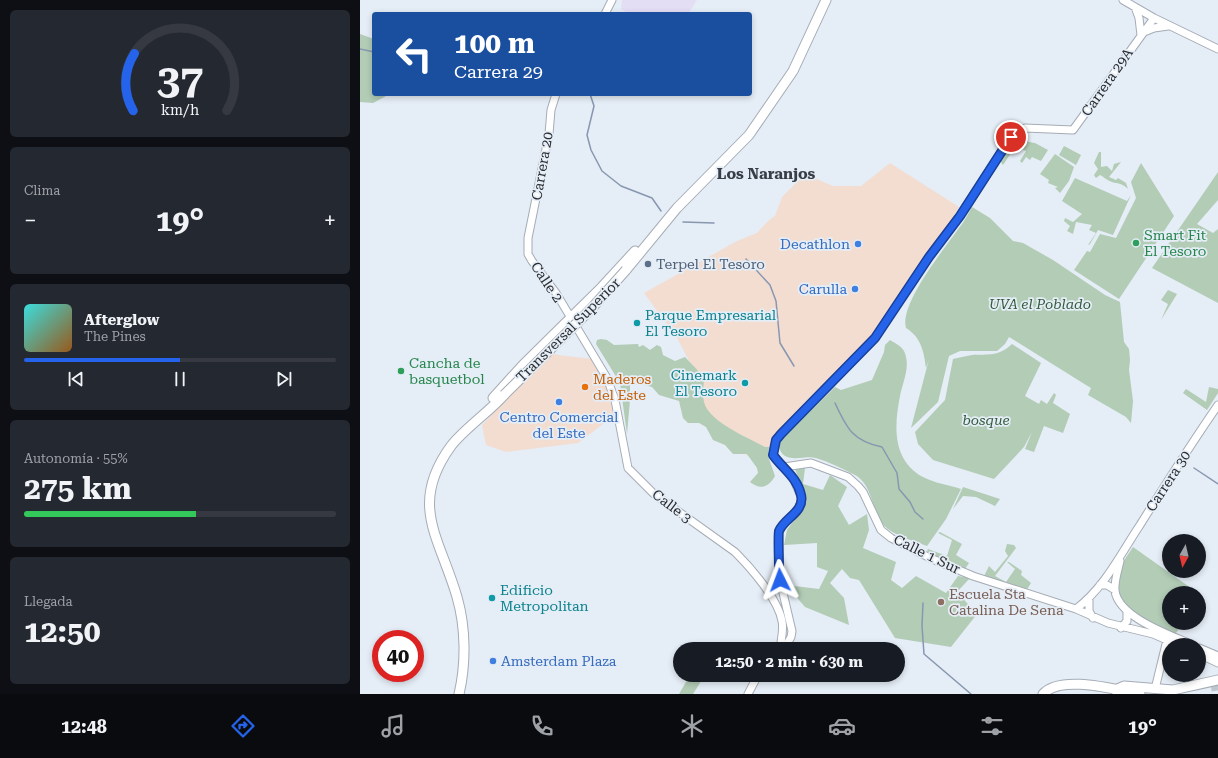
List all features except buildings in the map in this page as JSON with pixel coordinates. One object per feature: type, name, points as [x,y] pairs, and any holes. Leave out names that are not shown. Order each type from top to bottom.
[{"type":"main road","name":"Transversal Superior","points":[[459,694],[464,662],[463,632],[458,599],[431,520],[429,492],[435,476],[452,445],[591,310],[676,210],[749,135],[792,71],[826,0]]},
{"type":"main road","points":[[481,418],[484,410],[496,394],[676,210]]},
{"type":"main road","points":[[1115,690],[1124,686],[1155,689],[1182,689],[1218,680]]},
{"type":"main road","points":[[1043,694],[1047,689],[1064,684],[1140,694]]},
{"type":"main road","points":[[1186,694],[1212,688]]},
{"type":"street","points":[[606,12],[612,0]]},
{"type":"street","points":[[1123,0],[1168,26],[1218,49]]},
{"type":"street","name":"Carrera 29A","points":[[1135,7],[1139,18],[1141,35]]},
{"type":"street","name":"Carrera 29A","points":[[784,467],[773,455],[776,440],[791,422],[875,338],[929,257],[960,216],[1011,137],[1018,130],[1026,128],[1074,130],[1154,18]]},
{"type":"street","points":[[1141,35],[1154,28],[1168,26]]},
{"type":"street","name":"Carrera 20","points":[[528,238],[549,134],[551,110],[555,96]]},
{"type":"street","name":"Calle 2","points":[[528,238],[528,254],[556,293],[586,343]]},
{"type":"street","name":"Calle 3","points":[[586,343],[612,389],[628,468],[654,494],[744,560],[778,608],[782,622],[781,642]]},
{"type":"street","name":"Carrera 30","points":[[1100,585],[1120,559],[1139,526],[1218,405]]},
{"type":"street","name":"Calle 1 Sur","points":[[784,467],[811,463],[838,472],[858,486],[877,525],[881,530],[891,538],[930,558],[973,576],[1076,610],[1121,628],[1153,634],[1162,638]]},
{"type":"street","points":[[784,467],[794,478],[802,500],[797,512],[779,531],[779,576],[790,616],[792,631],[788,642]]},
{"type":"street","name":"Carrera 30","points":[[1115,590],[1120,559]]},
{"type":"street","points":[[1076,610],[1100,585],[1110,586],[1115,590],[1120,602],[1128,612],[1179,638]]},
{"type":"street","points":[[1089,598],[1089,611],[1093,618]]},
{"type":"street","points":[[1121,628],[1128,621],[1128,612]]},
{"type":"street","points":[[782,634],[787,638],[791,637]]},
{"type":"street","points":[[1206,651],[1218,656]]},
{"type":"street","points":[[1206,657],[1218,663]]},
{"type":"street","points":[[1155,689],[1162,660]]},
{"type":"street","points":[[748,694],[754,682]]},
{"type":"shaded area","points":[[622,0],[697,0],[689,12],[626,12],[621,9]]},
{"type":"shaded area","points":[[890,163],[959,207],[950,223],[914,272],[875,333],[801,406],[759,463],[715,435],[696,402],[696,374],[677,338],[644,293],[737,241],[757,233],[775,216],[782,197],[805,174],[833,186],[861,186]]},
{"type":"shaded area","name":"Centro Comercial del Este","points":[[552,353],[593,359],[609,389],[615,415],[578,443],[506,452],[486,445],[482,425]]},
{"type":"green space","points":[[360,34],[372,38],[372,96],[386,96],[373,103],[360,102]]},
{"type":"green space","points":[[1013,139],[1035,143],[1048,150],[1041,161],[1032,157],[1030,160],[1026,157],[1022,163],[1020,161],[1026,151],[1015,147],[1003,165],[1000,161]]},
{"type":"green space","points":[[1064,146],[1081,155],[1076,165],[1059,155]]},
{"type":"green space","points":[[1099,152],[1101,152],[1101,167],[1107,166],[1112,171],[1114,164],[1121,162],[1109,177],[1116,180],[1118,178],[1126,183],[1128,189],[1100,175],[1096,178],[1094,175],[1098,169],[1094,163]]},
{"type":"green space","points":[[1055,154],[1074,167],[1069,181],[1060,193],[1055,188],[1058,187],[1048,183],[1049,180],[1040,174]]},
{"type":"green space","points":[[1141,163],[1174,216],[1119,299],[1074,270],[1087,251],[1090,252],[1100,234],[1116,238],[1136,198],[1131,182]]},
{"type":"green space","points":[[1218,172],[1218,200],[1197,224],[1213,233],[1218,229],[1218,303],[1152,268]]},
{"type":"green space","points":[[1075,178],[1127,201],[1131,195],[1113,235],[1098,230],[1090,244],[1088,245],[1096,233],[1089,230],[1092,225],[1076,222],[1073,234],[1067,231],[1070,226],[1064,221],[1065,218],[1073,222],[1082,214],[1062,201]]},
{"type":"green space","name":"UVA el Poblado","points":[[972,207],[990,218],[1013,241],[1023,243],[1053,260],[1105,295],[1120,302],[1124,342],[1129,349],[1130,360],[1129,370],[1133,401],[1131,423],[1126,417],[1088,395],[1091,388],[1009,337],[1005,344],[997,351],[960,351],[949,356],[938,402],[911,428],[929,359],[926,368],[921,345],[915,336],[906,328],[906,318],[909,305],[934,262],[963,223]]},
{"type":"green space","points":[[1168,290],[1177,294],[1161,320],[1168,304],[1161,300]]},
{"type":"green space","points":[[597,340],[607,340],[614,345],[638,344],[639,347],[643,345],[650,350],[657,345],[661,347],[663,355],[675,361],[685,357],[704,377],[704,402],[707,409],[713,416],[739,434],[765,447],[769,447],[768,456],[775,476],[770,483],[760,487],[750,482],[758,473],[757,468],[747,454],[733,454],[725,445],[713,440],[706,427],[699,423],[688,423],[683,418],[679,401],[659,395],[652,387],[641,384],[630,385],[627,434],[620,383],[596,344]]},
{"type":"green space","points":[[890,340],[903,349],[907,362],[906,374],[898,407],[896,430],[901,452],[905,461],[913,470],[927,479],[961,489],[946,519],[927,546],[902,537],[888,529],[878,516],[865,485],[853,474],[826,461],[816,458],[787,457],[779,448],[783,438],[835,387],[841,390],[872,380],[884,352],[885,345]]},
{"type":"green space","name":"bosque","points":[[1012,344],[1041,363],[1025,396],[1039,404],[1041,400],[1047,404],[1054,393],[1056,395],[1053,403],[1070,414],[1063,433],[1044,426],[1034,452],[1025,449],[1032,432],[1024,447],[994,479],[933,460],[918,444],[915,432],[945,400],[953,359],[972,355],[988,355],[998,353]]},
{"type":"green space","points":[[1209,387],[1218,389],[1218,393],[1207,410],[1183,393],[1186,389],[1206,402]]},
{"type":"green space","points":[[805,468],[803,484],[823,490],[830,475],[847,487],[838,506],[849,525],[867,514],[869,530],[863,548],[896,562],[891,580],[902,588],[916,576],[946,593],[958,576],[970,578],[957,592],[977,614],[951,647],[895,638],[859,580],[850,578],[842,569],[830,583],[844,598],[849,625],[805,607],[786,585],[819,589],[828,571],[817,567],[817,543],[784,545],[787,530],[807,501],[795,469]]},
{"type":"green space","points":[[963,487],[1000,499],[995,506],[976,497],[963,496],[953,509]]},
{"type":"green space","points":[[940,532],[962,544],[956,555],[969,563],[965,569],[936,558],[927,551],[928,549],[947,556],[952,540],[938,533]]},
{"type":"green space","points":[[1007,544],[1014,545],[1016,548],[995,576],[1006,582],[1015,569],[1007,562],[1009,562],[1022,571],[1021,575],[1031,583],[1026,591],[971,573],[971,571],[984,576],[989,566],[995,572],[1008,556],[1005,551]]},
{"type":"green space","points":[[1133,547],[1162,568],[1162,578],[1177,578],[1188,586],[1162,586],[1162,630],[1178,630],[1174,636],[1132,616],[1115,590],[1119,568]]},
{"type":"green space","points":[[686,682],[701,682],[693,694],[679,694]]},
{"type":"waterway","points":[[360,49],[372,52]]},
{"type":"waterway","points":[[591,96],[594,106],[587,135],[591,150],[602,171],[621,186],[652,198],[661,211]]},
{"type":"waterway","points":[[683,222],[714,223]]},
{"type":"waterway","points":[[746,259],[770,285],[776,301],[780,343],[794,366]]},
{"type":"waterway","points":[[835,403],[847,427],[852,432],[864,441],[882,447],[897,473],[899,489],[910,502],[915,512],[923,519]]},
{"type":"waterway","points":[[1194,468],[1218,484]]},
{"type":"waterway","points":[[923,603],[922,626],[924,654],[971,694]]},
{"type":"tunnel","points":[[1211,687],[1218,686]]},
{"type":"place","name":"Smart Fit El Tesoro","points":[[1136,243]]},
{"type":"place","name":"Decathlon","points":[[858,244]]},
{"type":"place","name":"Terpel El Tesoro","points":[[648,264]]},
{"type":"place","name":"Carulla","points":[[855,289]]},
{"type":"place","name":"Parque Empresarial El Tesoro","points":[[637,323]]},
{"type":"place","name":"Cancha de basquetbol","points":[[401,371]]},
{"type":"place","name":"Cinemark El Tesoro","points":[[745,383]]},
{"type":"place","name":"Maderos del Este","points":[[585,387]]},
{"type":"place","name":"Centro Comercial del Este","points":[[559,402]]},
{"type":"place","name":"Edificio Metropolitan","points":[[492,598]]},
{"type":"place","name":"Escuela Sta Catalina De Sena","points":[[941,602]]},
{"type":"place","name":"Amsterdam Plaza","points":[[493,661]]},
{"type":"district","name":"Los Naranjos","points":[[766,174]]},
{"type":"route","points":[[780,580],[778,565],[780,540],[779,531],[797,512],[802,500],[796,483],[789,471],[778,462],[773,455],[776,440],[791,422],[868,347],[880,332],[929,257],[960,216],[1011,137]]}]
